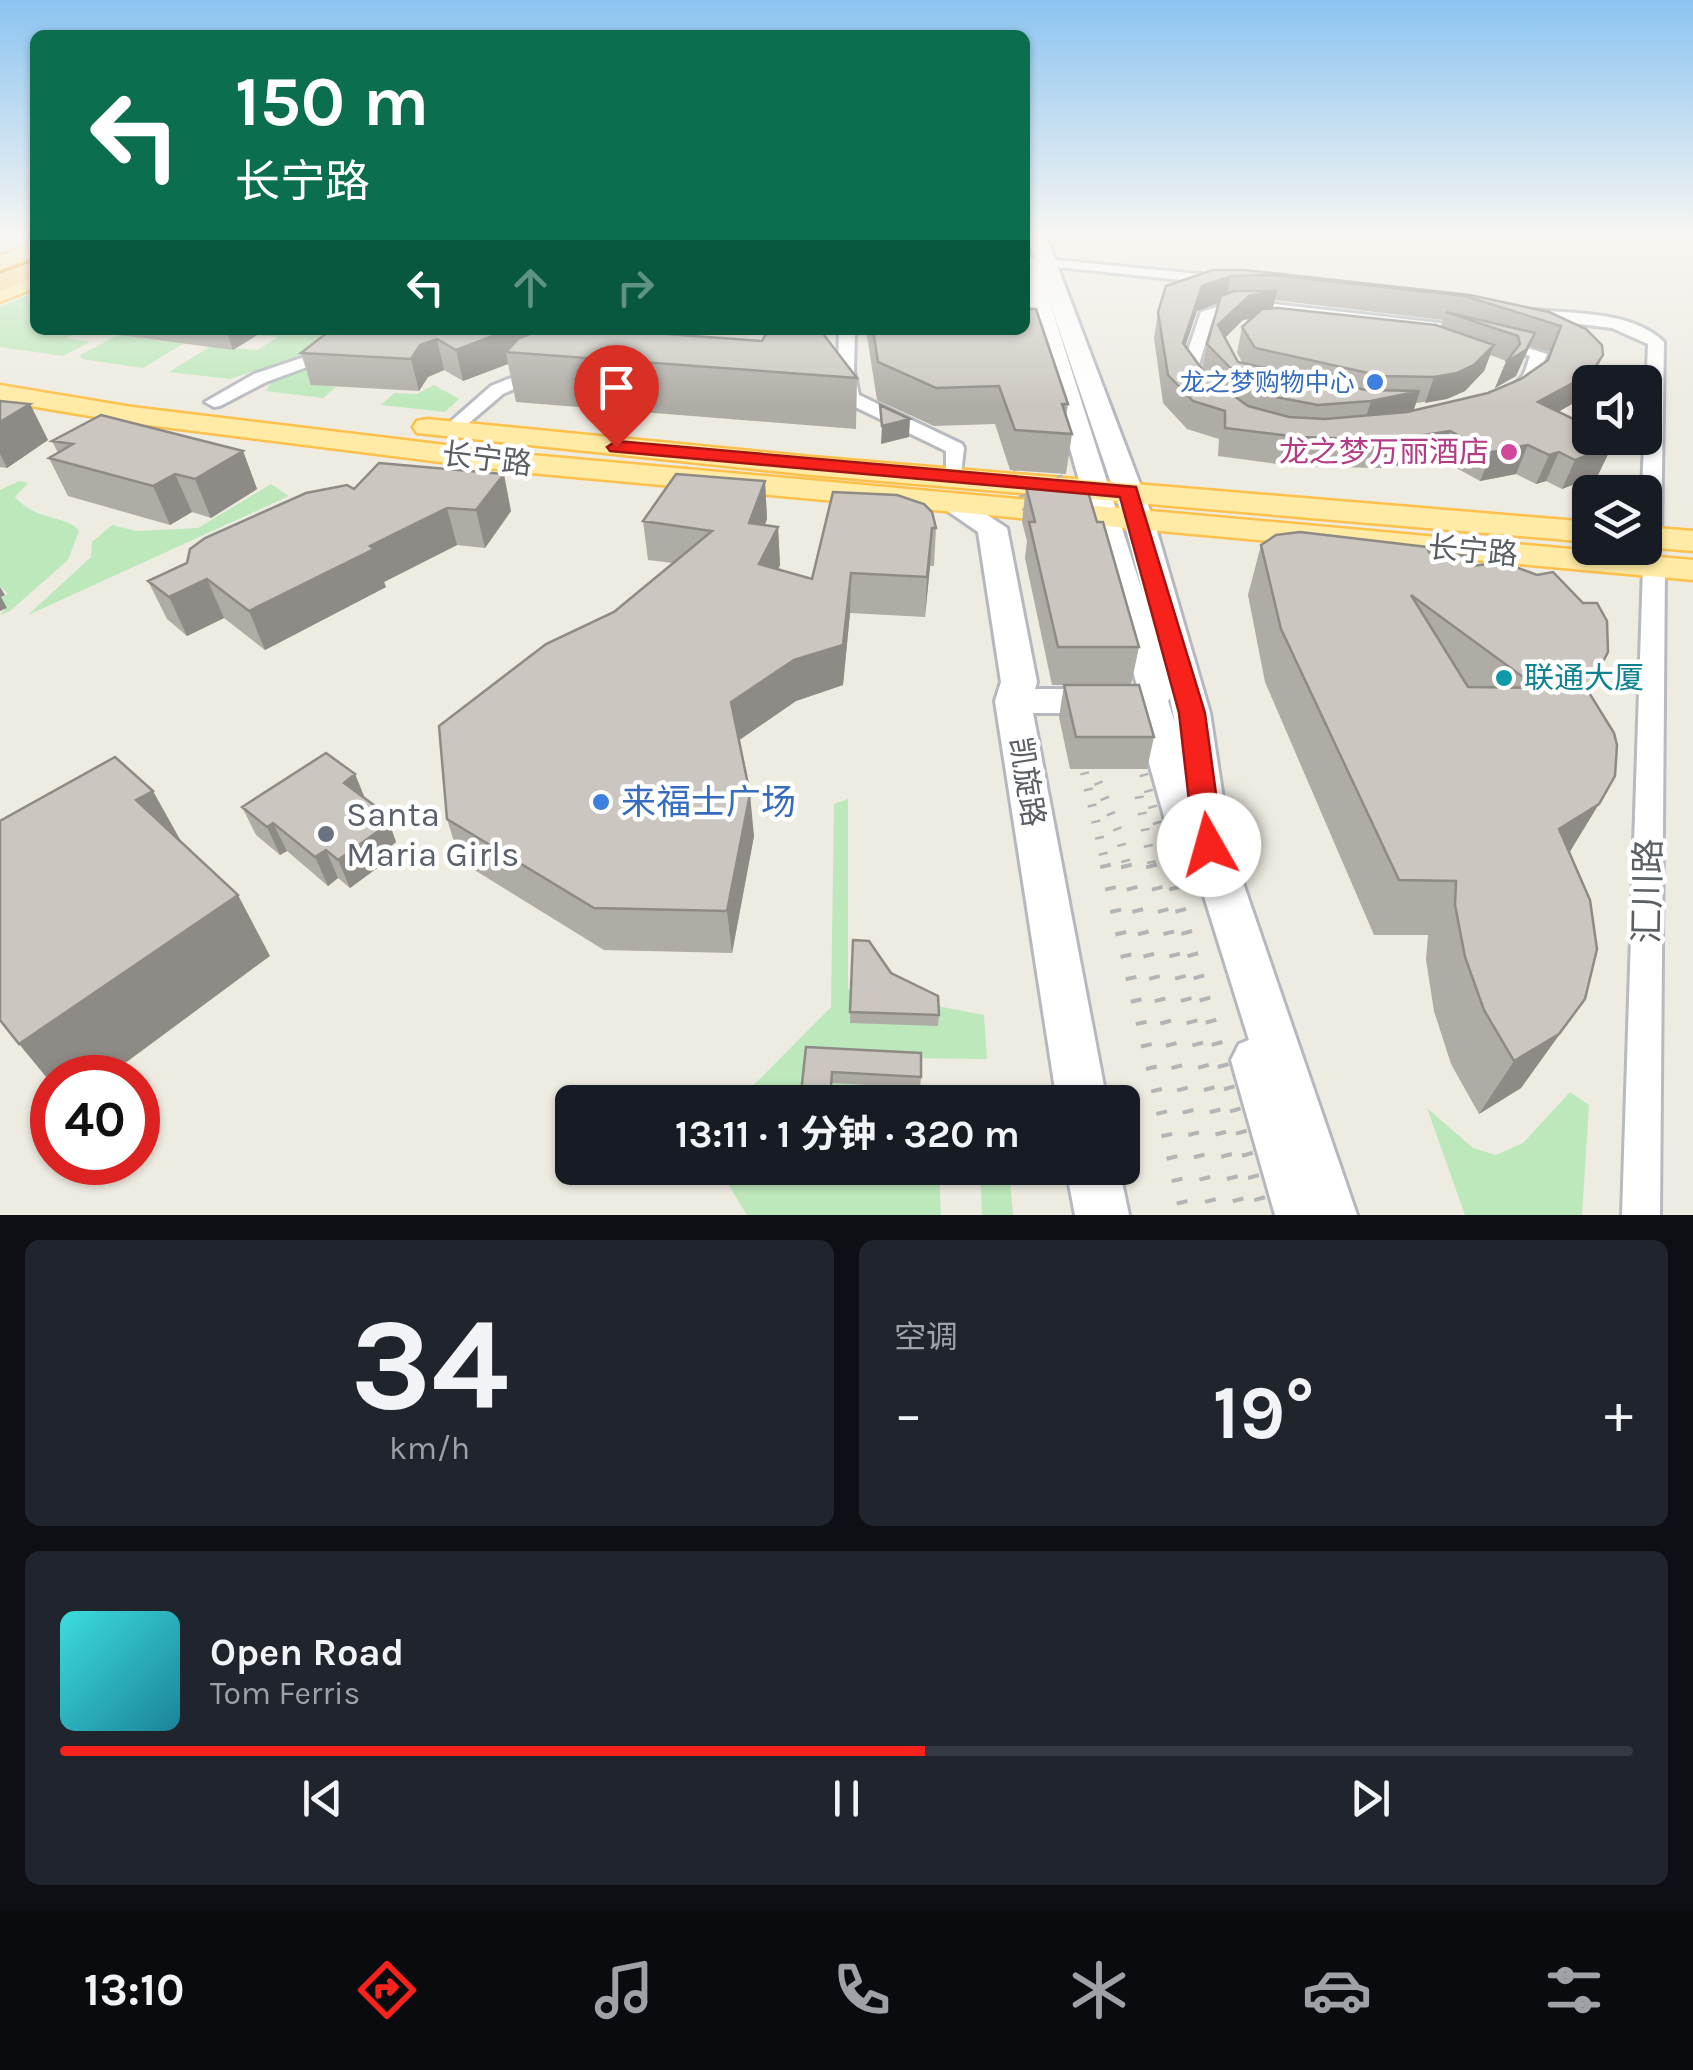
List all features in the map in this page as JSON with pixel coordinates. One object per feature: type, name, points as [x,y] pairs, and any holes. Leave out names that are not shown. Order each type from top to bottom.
[{"type":"main road","name":"长宁路","points":[[0,369],[214,402],[953,491]]},
{"type":"main road","name":"长宁路","points":[[0,393],[132,414],[520,463],[953,491],[1572,541]]},
{"type":"main road","name":"长宁路","points":[[1116,505],[1572,531]]},
{"type":"main road","name":"长宁路","points":[[1662,545],[1693,541]]},
{"type":"main road","name":"长宁路","points":[[1662,553],[1693,570]]},
{"type":"street","points":[[1050,293],[1116,505],[1192,713],[1209,845],[1330,1215]]},
{"type":"street","points":[[1050,293],[1116,505],[1156,690],[1150,701],[1302,1215]]},
{"type":"street","points":[[1266,307],[1282,325]]},
{"type":"street","points":[[1266,307],[1444,340],[1539,354],[1499,400],[1410,431],[1334,430],[1277,436],[1237,422],[1212,386],[1190,371],[1208,333],[1206,315],[1226,308],[1266,307]]},
{"type":"street","name":"汇川路","points":[[1517,313],[1609,323],[1644,332],[1656,342],[1652,475]]},
{"type":"street","points":[[1251,326],[1282,325],[1444,340]]},
{"type":"street","points":[[846,335],[837,370],[851,398],[955,448],[953,491],[992,528],[1019,682],[1013,701]]},
{"type":"street","points":[[214,402],[260,378],[352,346]]},
{"type":"street","points":[[450,430],[498,390],[549,368]]},
{"type":"street","points":[[1404,412],[1449,408],[1473,399],[1483,389]]},
{"type":"street","name":"汇川路","points":[[1641,1215],[1650,565]]},
{"type":"street","name":"凯旋路","points":[[1079,1085],[1013,701],[1150,701]]},
{"type":"street","points":[[1096,1185],[1102,1215]]},
{"type":"green space","points":[[30,294],[30,335],[72,335],[67,338],[90,342],[63,356],[0,347],[0,307]]},
{"type":"green space","points":[[118,335],[186,342],[143,368],[82,359],[80,355]]},
{"type":"green space","points":[[257,335],[362,335],[230,379],[169,372],[211,346],[257,350],[278,337]]},
{"type":"green space","points":[[338,357],[312,384],[336,387],[323,398],[266,391],[271,382]]},
{"type":"green space","points":[[434,385],[459,399],[445,412],[381,405],[394,393],[417,394]]},
{"type":"green space","points":[[19,481],[28,483],[15,497],[23,505],[68,522],[79,531],[68,560],[10,611],[0,615],[7,607],[0,598],[8,594],[0,586],[0,490]]},
{"type":"green space","points":[[271,484],[289,496],[28,615],[91,557],[92,542],[112,525],[136,531],[198,528]]},
{"type":"green space","points":[[848,799],[848,989],[984,1015],[987,1059],[807,1057],[804,1085],[754,1085],[831,1007],[834,804]]},
{"type":"green space","points":[[1570,1092],[1589,1105],[1582,1215],[1465,1215],[1427,1108],[1473,1148],[1496,1155],[1523,1143]]},
{"type":"green space","points":[[728,1185],[940,1185],[941,1215],[747,1215]]},
{"type":"green space","points":[[981,1185],[1010,1185],[1013,1215],[982,1215]]},
{"type":"building","points":[[1164,293],[1200,293],[1183,343],[1207,376],[1248,406],[1289,417],[1325,419],[1407,412],[1488,393],[1521,379],[1548,360],[1561,326],[1465,296],[1435,293],[1470,295],[1549,312],[1586,329],[1602,345],[1603,355],[1596,365],[1572,365],[1572,383],[1538,402],[1572,418],[1572,455],[1588,455],[1575,460],[1559,452],[1549,455],[1528,445],[1492,452],[1450,431],[1390,440],[1300,437],[1225,428],[1225,411],[1193,401],[1168,375],[1158,312]]},
{"type":"building","points":[[1267,293],[1249,296],[1218,325],[1238,362],[1366,390],[1420,391],[1371,401],[1318,405],[1270,396],[1248,386],[1207,344],[1221,296]]},
{"type":"building","points":[[1030,309],[1036,309],[1068,404],[1062,404],[1072,434],[1015,430],[999,386],[936,388],[878,362],[874,335],[1030,335]]},
{"type":"building","points":[[1262,309],[1436,325],[1494,345],[1474,365],[1457,373],[1434,377],[1382,376],[1255,348],[1242,327]]},
{"type":"building","points":[[1446,312],[1535,333],[1526,350],[1506,362],[1520,344],[1518,336]]},
{"type":"building","points":[[324,335],[496,335],[456,350],[437,339],[420,345],[411,359],[301,353]]},
{"type":"building","points":[[680,335],[762,341],[765,335],[824,335],[857,378],[506,352],[519,338]]},
{"type":"building","points":[[0,401],[30,404],[0,422]]},
{"type":"building","points":[[880,405],[910,419],[882,426]]},
{"type":"building","points":[[101,415],[243,451],[195,479],[175,474],[153,486],[49,458],[73,444],[52,441]]},
{"type":"building","points":[[379,463],[504,474],[476,510],[447,508],[249,611],[207,579],[169,597],[148,581],[187,563],[190,549],[205,538],[306,493],[347,485],[354,489]]},
{"type":"building","name":"来福士广场","points":[[676,474],[765,481],[749,523],[778,527],[759,564],[812,579],[833,492],[897,495],[924,504],[932,512],[936,528],[932,528],[927,577],[851,573],[843,645],[794,660],[731,702],[750,794],[727,911],[594,908],[447,819],[439,726],[546,644],[614,612],[712,531],[643,521]]},
{"type":"building","points":[[1026,486],[1088,492],[1097,522],[1103,522],[1139,647],[1058,647],[1029,522],[1035,522]]},
{"type":"building","points":[[1300,532],[1427,547],[1429,552],[1469,556],[1472,566],[1502,562],[1537,575],[1553,572],[1583,603],[1597,603],[1607,621],[1608,652],[1588,691],[1614,733],[1615,776],[1599,804],[1559,829],[1590,900],[1597,949],[1585,999],[1559,1034],[1514,1061],[1484,1010],[1465,957],[1455,905],[1456,881],[1399,880],[1281,629],[1261,545],[1276,535]],"holes":[[[1411,595],[1538,688],[1468,687]]]},
{"type":"building","points":[[1064,685],[1139,685],[1154,737],[1076,737]]},
{"type":"building","points":[[326,753],[355,774],[344,783],[386,814],[376,821],[384,827],[338,860],[326,850],[315,857],[273,823],[267,827],[242,807]]},
{"type":"building","points":[[115,757],[153,791],[136,800],[238,895],[19,1044],[0,1020],[0,821]]},
{"type":"building","points":[[853,940],[869,941],[891,973],[938,996],[939,1015],[850,1012]]},
{"type":"building","points":[[806,1047],[921,1053],[921,1077],[832,1072],[831,1085],[802,1085]]},
{"type":"railway","points":[[1010,442],[1030,530]]},
{"type":"railway","points":[[1052,449],[1071,516]]},
{"type":"railway","points":[[1077,740],[1106,866]]},
{"type":"railway","points":[[1135,742],[1169,866]]},
{"type":"railway","points":[[1098,782],[1127,866]]},
{"type":"railway","points":[[1139,796],[1152,866]]},
{"type":"railway","points":[[1105,864],[1185,1215]]},
{"type":"railway","points":[[1126,864],[1214,1215]]},
{"type":"railway","points":[[1151,864],[1242,1215]]},
{"type":"railway","points":[[1168,864],[1264,1215]]},
{"type":"place","name":"龙之梦购物中心","points":[[1375,382]]},
{"type":"place","name":"龙之梦万丽酒店","points":[[1509,452]]},
{"type":"place","name":"联通大厦","points":[[1504,678]]},
{"type":"place","name":"来福士广场","points":[[601,802]]},
{"type":"place","name":"Santa Maria Girls","points":[[326,834]]},
{"type":"route","points":[[616,447],[1129,492],[1192,713],[1209,845]]}]
